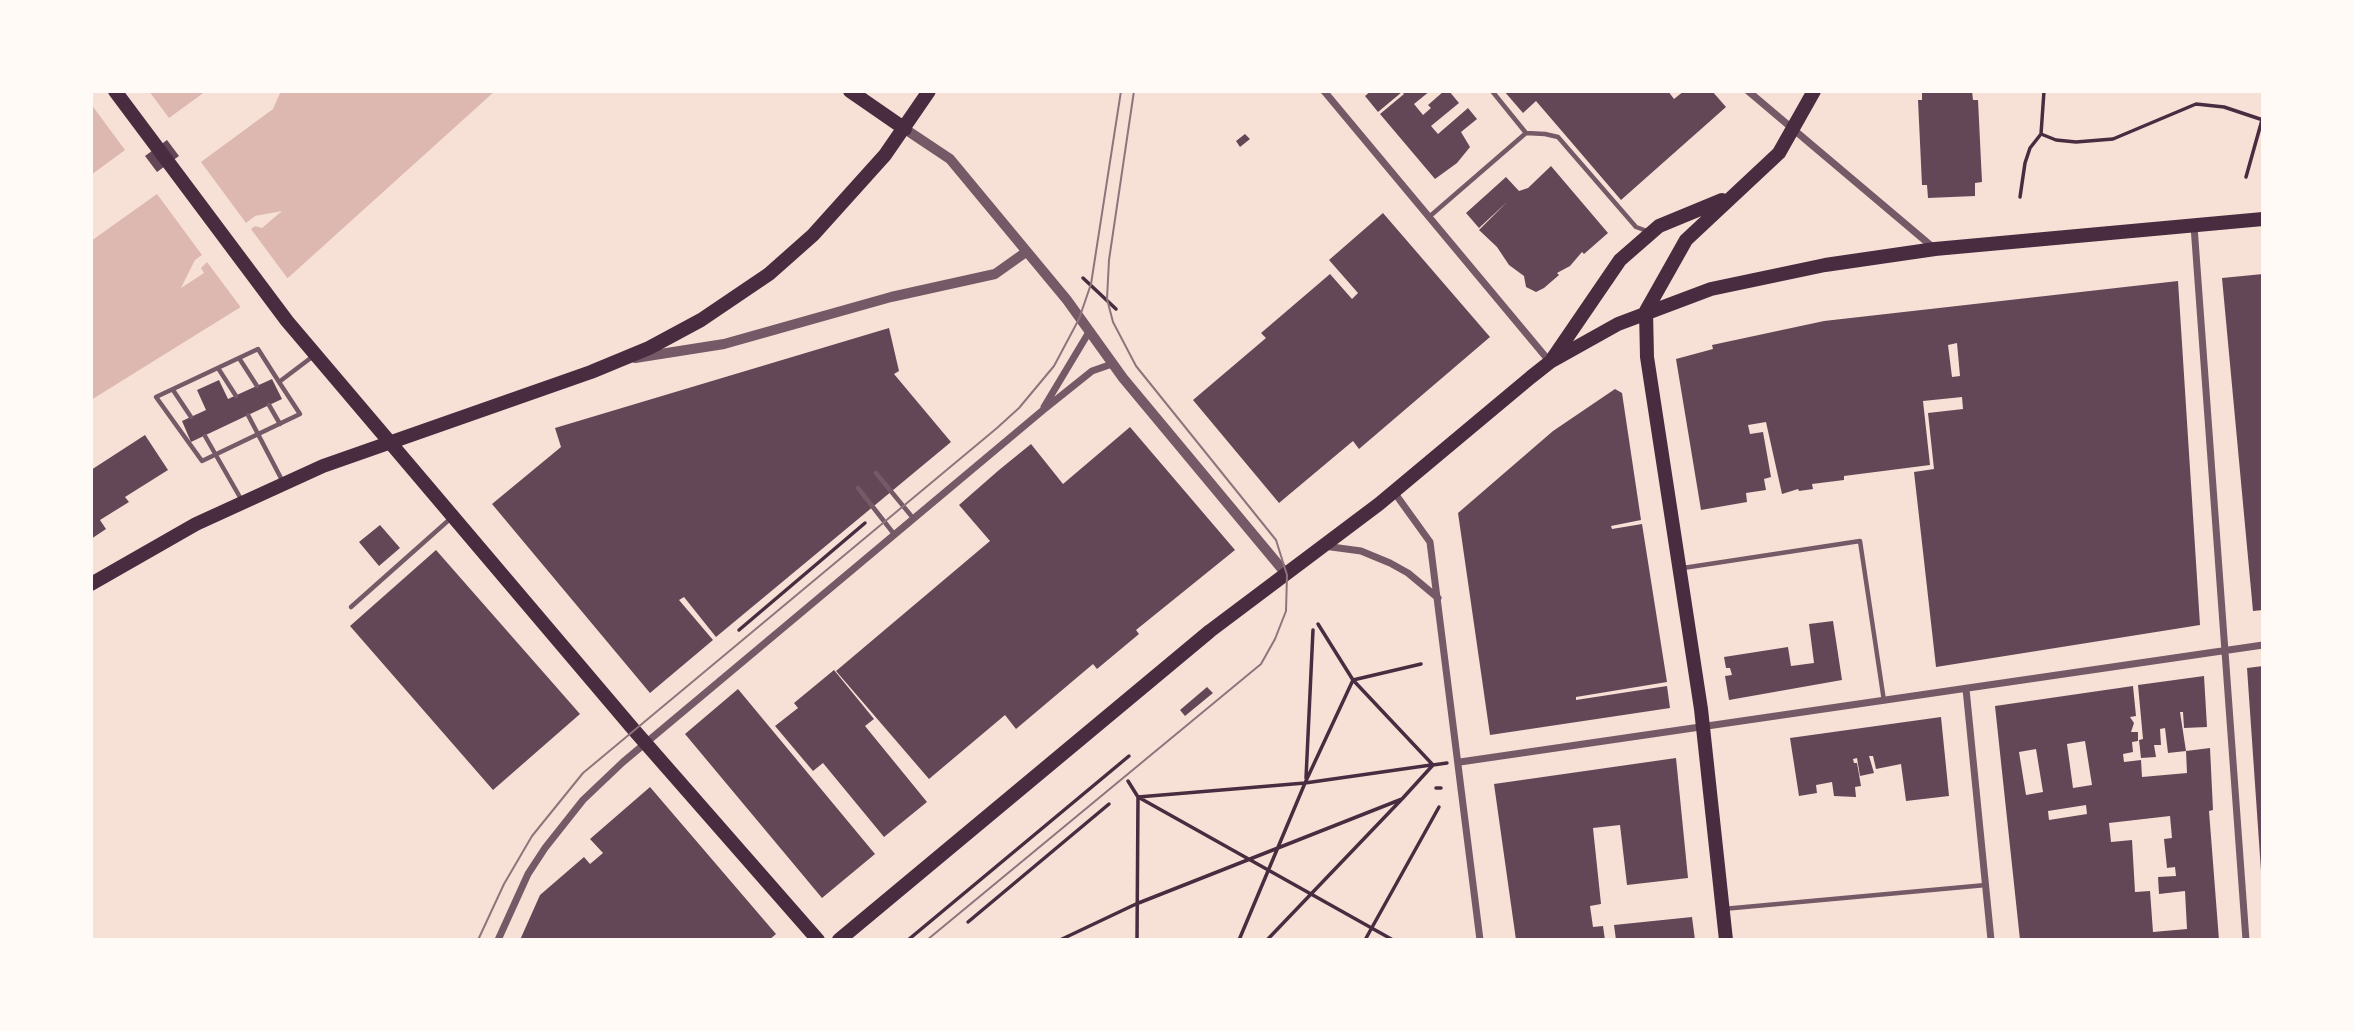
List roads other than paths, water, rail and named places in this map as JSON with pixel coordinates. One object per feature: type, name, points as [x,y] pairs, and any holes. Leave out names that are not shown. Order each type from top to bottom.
[{"type":"main road","points":[[114,91],[266,295],[645,743],[818,940]]},
{"type":"main road","points":[[850,91],[905,129]]},
{"type":"main road","points":[[91,584],[168,539],[284,483],[389,440],[619,361],[684,330],[769,274],[853,194],[905,129],[929,91]]},
{"type":"main road","points":[[1726,940],[1703,728],[1647,357],[1646,311],[1686,240],[1779,153],[1814,91]]},
{"type":"main road","points":[[1550,362],[1620,260],[1659,226],[1730,197]]},
{"type":"main road","points":[[839,940],[1210,631],[1394,492],[1550,362],[1646,311],[1711,289],[1784,272],[1935,249],[2263,219]]},
{"type":"street","points":[[1324,91],[1550,362]]},
{"type":"street","points":[[1748,91],[1935,249]]},
{"type":"street","points":[[905,129],[950,159],[1067,300],[1112,364],[1287,575]]},
{"type":"street","points":[[2194,226],[2246,940]]},
{"type":"street","points":[[619,361],[724,344],[891,298],[995,274],[1026,252]]},
{"type":"street","points":[[1042,411],[1089,332]]},
{"type":"street","points":[[498,940],[528,874],[564,821],[583,800],[645,743],[1042,411],[1092,371],[1112,364]]},
{"type":"street","points":[[1394,492],[1430,542],[1460,762],[1480,940]]},
{"type":"street","points":[[1324,546],[1361,551],[1390,563],[1408,573],[1438,598]]},
{"type":"street","points":[[1460,762],[2263,645]]},
{"type":"street","points":[[1966,689],[1992,940]]},
{"type":"lane","points":[[1492,91],[1526,133],[1558,137],[1636,227],[1651,232]]},
{"type":"lane","points":[[1429,217],[1526,133]]},
{"type":"lane","points":[[258,349],[300,414],[202,461],[156,397],[240,358],[258,349]]},
{"type":"lane","points":[[279,382],[315,354]]},
{"type":"lane","points":[[240,358],[257,386]]},
{"type":"lane","points":[[218,368],[236,396]]},
{"type":"lane","points":[[173,390],[191,416]]},
{"type":"lane","points":[[269,405],[280,424]]},
{"type":"lane","points":[[248,415],[260,433],[284,483]]},
{"type":"lane","points":[[205,436],[218,454],[243,502]]},
{"type":"lane","points":[[876,473],[913,518]]},
{"type":"lane","points":[[858,488],[894,534]]},
{"type":"lane","points":[[351,607],[454,517]]},
{"type":"lane","points":[[1679,569],[1860,541],[1884,701]]},
{"type":"lane","points":[[1723,909],[1986,885]]},
{"type":"tram line","points":[[478,940],[504,884],[532,836],[583,773],[997,428],[1019,408],[1054,366],[1079,319],[1091,284],[1121,91]]},
{"type":"tram line","points":[[927,940],[1261,664],[1286,611],[1287,575],[1276,540],[1136,366],[1113,322],[1107,299],[1109,260],[1134,91]]}]
